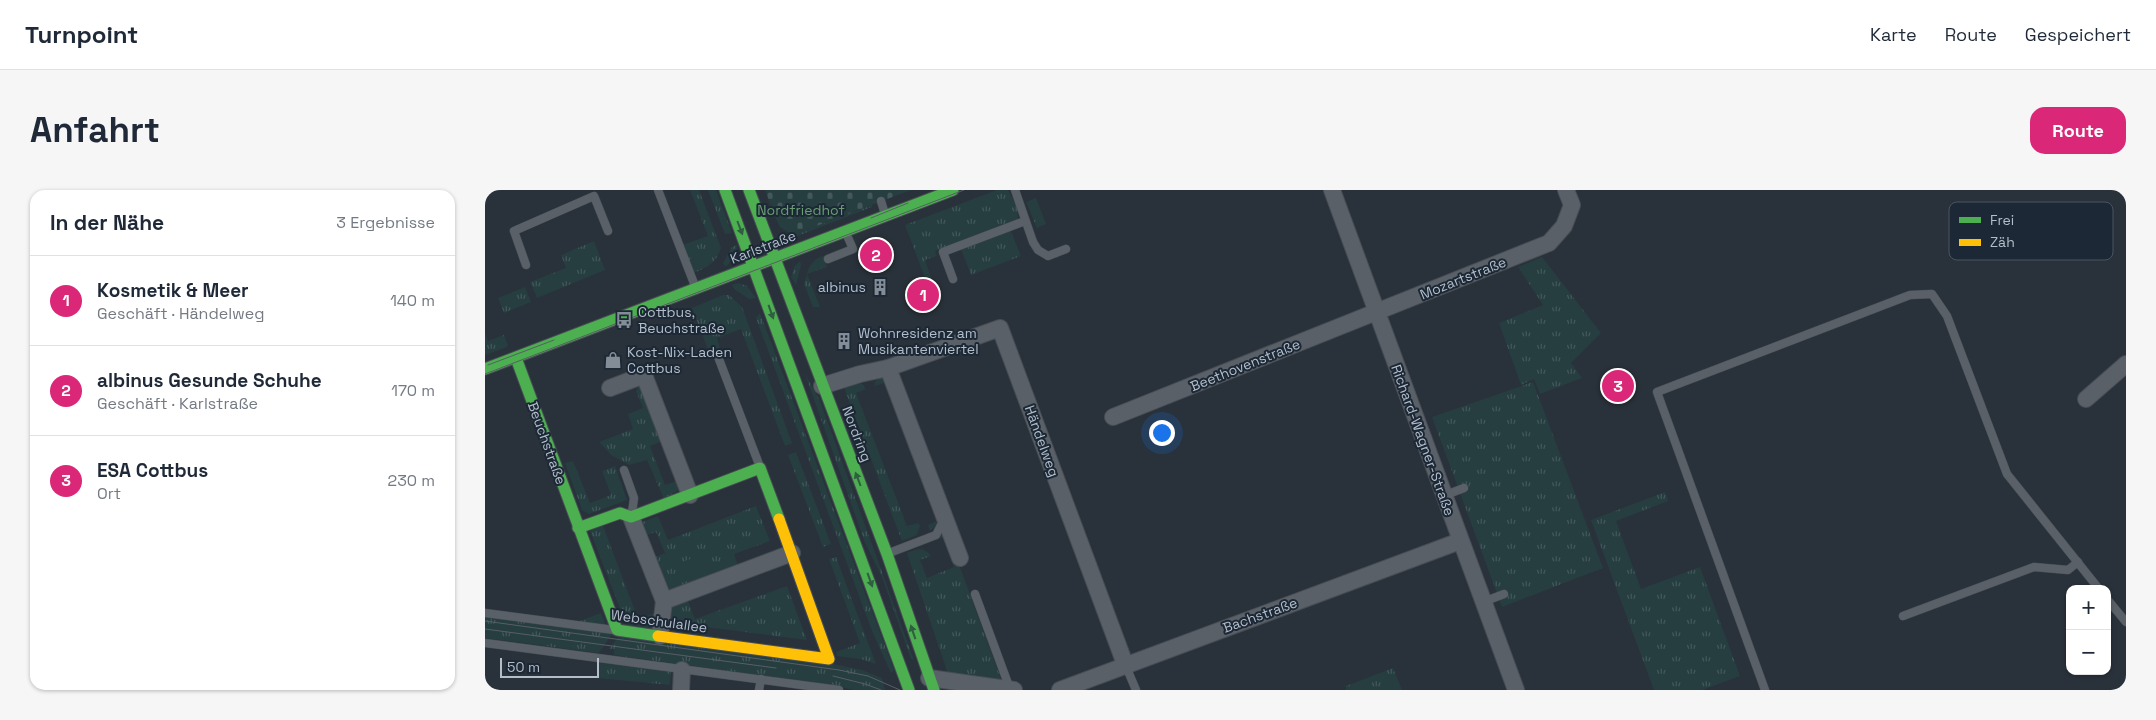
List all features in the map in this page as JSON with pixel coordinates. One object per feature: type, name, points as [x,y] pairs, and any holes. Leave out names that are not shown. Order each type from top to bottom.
[{"type":"street","name":"Nordring","points":[[725,190],[753,267],[920,678]]},
{"type":"street","name":"Nordring","points":[[749,190],[887,554],[920,678]]},
{"type":"street","name":"Karlstraße","points":[[485,369],[953,190]]},
{"type":"street","name":"Richard-Wagner-Straße","points":[[1332,190],[1443,496],[1516,690]]},
{"type":"street","name":"Mozartstraße","points":[[1377,313],[1549,243],[1564,226],[1571,205],[1566,190]]},
{"type":"street","name":"Beethovenstraße","points":[[1113,417],[1377,313]]},
{"type":"street","name":"Händelweg","points":[[822,386],[860,374],[888,368],[903,360],[1000,328],[1125,664]]},
{"type":"street","name":"Beuchstraße","points":[[516,358],[617,630]]},
{"type":"street","points":[[2085,399],[2126,364]]},
{"type":"street","points":[[888,368],[960,558]]},
{"type":"street","points":[[610,388],[644,375],[690,495]]},
{"type":"street","points":[[578,528],[620,513],[631,517],[761,468],[792,553],[664,601]]},
{"type":"street","points":[[631,517],[664,601],[660,636]]},
{"type":"street","name":"Bachstraße","points":[[1060,690],[1125,664],[1460,541]]},
{"type":"street","name":"Webschulallee","points":[[617,630],[829,659],[792,553]]},
{"type":"street","points":[[681,690],[682,670]]},
{"type":"street","name":"Nordring","points":[[909,690],[920,678]]},
{"type":"street","points":[[920,678],[1014,690]]},
{"type":"lane","points":[[658,190],[696,289]]},
{"type":"lane","points":[[1015,190],[1025,221],[1038,250],[1048,256],[1066,249]]},
{"type":"lane","points":[[527,265],[514,231],[594,196],[608,231]]},
{"type":"lane","points":[[881,202],[886,216]]},
{"type":"lane","points":[[953,279],[943,252],[1025,221]]},
{"type":"lane","points":[[828,259],[853,249],[845,231]]},
{"type":"lane","points":[[1765,690],[1657,392],[1910,294],[1932,294],[1947,316],[2007,474],[2096,585]]},
{"type":"lane","points":[[717,354],[761,468]]},
{"type":"lane","points":[[624,470],[634,498],[631,517]]},
{"type":"lane","points":[[1443,496],[1464,488]]},
{"type":"lane","points":[[887,554],[936,534],[945,517]]},
{"type":"lane","points":[[1903,616],[2034,567],[2068,570],[2078,562]]},
{"type":"lane","points":[[975,594],[1010,689]]},
{"type":"lane","points":[[1483,602],[1504,594]]},
{"type":"lane","points":[[2111,604],[2126,622]]},
{"type":"lane","name":"Webschulallee","points":[[485,613],[617,630]]},
{"type":"lane","points":[[485,643],[839,690]]},
{"type":"lane","points":[[1125,664],[1136,690]]},
{"type":"lane","points":[[759,690],[761,679]]},
{"type":"green space","points":[[690,190],[699,190],[721,248],[716,258],[710,264],[693,273],[682,245],[708,236]]},
{"type":"green space","points":[[708,190],[716,190],[732,233],[725,234]]},
{"type":"green space","name":"Nordfriedhof","points":[[765,190],[911,190],[798,233],[774,215]]},
{"type":"green space","points":[[997,190],[1008,190],[1017,207],[1018,219],[935,251],[937,256],[925,260],[935,289],[930,291],[905,225]]},
{"type":"green space","points":[[1036,198],[1046,224],[1037,228],[1026,202]]},
{"type":"green space","points":[[872,205],[872,207],[795,237],[780,227],[774,215],[798,233]]},
{"type":"green space","points":[[1010,229],[1021,256],[971,275],[961,249]]},
{"type":"green space","points":[[594,241],[605,270],[537,298],[530,282],[566,268],[561,255]]},
{"type":"green space","points":[[737,245],[736,254],[726,267],[723,263],[732,247]]},
{"type":"green space","points":[[845,247],[824,258],[827,267],[807,274],[820,307],[813,307],[804,284],[809,267],[816,259]]},
{"type":"green space","points":[[1542,257],[1601,333],[1571,363],[1582,378],[1540,394],[1534,379],[1521,385],[1499,323],[1543,305],[1518,267]]},
{"type":"green space","points":[[800,261],[801,265],[796,285],[791,277],[794,267]]},
{"type":"green space","points":[[738,283],[747,286],[756,298],[749,299],[734,289],[732,285]]},
{"type":"green space","points":[[525,287],[531,302],[504,313],[498,298]]},
{"type":"green space","points":[[723,295],[729,295],[742,307],[792,443],[785,446],[741,329],[717,338],[720,348],[709,352],[692,308]]},
{"type":"green space","points":[[760,313],[894,670],[891,673],[872,631],[756,318]]},
{"type":"green space","points":[[485,333],[488,341],[504,335],[507,347],[485,355]]},
{"type":"green space","points":[[805,374],[820,401],[914,660],[911,659],[882,577],[865,543]]},
{"type":"green space","points":[[883,375],[938,517],[937,522],[936,525],[930,531],[928,525],[937,521],[884,383],[875,386],[875,382]]},
{"type":"green space","points":[[859,381],[866,389],[856,393],[907,526],[918,523],[920,526],[917,535],[902,541],[843,385]]},
{"type":"green space","points":[[1533,382],[1603,568],[1502,607],[1432,417]]},
{"type":"green space","points":[[639,385],[645,387],[665,440],[650,446],[665,485],[677,481],[680,489],[664,499],[647,460],[629,465],[611,455],[599,442],[633,429],[628,414],[643,408],[636,391]]},
{"type":"green space","points":[[796,452],[831,544],[823,547],[788,455]]},
{"type":"green space","points":[[573,461],[590,503],[611,495],[602,471],[615,466],[627,500],[589,514],[582,510],[565,463]]},
{"type":"green space","points":[[1665,492],[1668,501],[1616,521],[1641,589],[1700,567],[1740,676],[1702,690],[1654,690],[1591,520]]},
{"type":"green space","points":[[756,506],[770,541],[734,554],[738,566],[668,597],[653,558],[665,553],[656,532],[644,536],[640,523],[658,516],[668,540]]},
{"type":"green space","points":[[602,523],[638,619],[657,612],[656,629],[626,624],[590,531]]},
{"type":"green space","points":[[946,529],[1002,682],[948,674],[907,553],[920,549],[931,556],[920,560],[927,578],[954,567],[943,537],[936,540]]},
{"type":"green space","points":[[702,554],[709,572],[692,578],[685,561]]},
{"type":"green space","points":[[836,557],[876,664],[861,659],[837,656],[836,652],[860,643],[829,559]]},
{"type":"green space","points":[[787,586],[807,640],[667,622],[668,606],[687,599],[695,619]]},
{"type":"green space","points":[[601,613],[606,626],[577,622]]},
{"type":"green space","points":[[485,617],[612,634],[599,653],[485,638]]},
{"type":"green space","points":[[620,635],[839,665],[862,670],[882,678],[885,690],[854,690],[837,686],[614,655],[614,649],[609,649]]},
{"type":"green space","points":[[598,663],[671,670],[670,685],[597,678]]},
{"type":"green space","points":[[1393,668],[1402,690],[1346,690],[1346,686]]},
{"type":"tram line","points":[[485,374],[964,190]]},
{"type":"tram line","points":[[871,218],[908,203]]},
{"type":"tram line","points":[[488,365],[554,340]]},
{"type":"tram line","points":[[485,621],[839,670],[868,676],[900,690]]},
{"type":"tram line","points":[[485,629],[776,668]]},
{"type":"tram line","points":[[833,676],[881,690]]},
{"type":"traffic: fast","points":[[725,190],[909,690]]},
{"type":"traffic: fast","points":[[749,190],[887,554],[934,690]]},
{"type":"traffic: fast","points":[[485,369],[953,190]]},
{"type":"traffic: fast","points":[[516,358],[617,630],[658,636]]},
{"type":"traffic: fast","points":[[578,528],[620,513],[631,517],[760,468],[779,519]]},
{"type":"traffic: slow","points":[[658,636],[829,659],[779,519]]},
{"type":"place","name":"albinus Gesunde Schuhe","points":[[876,255]]},
{"type":"place","name":"albinus","points":[[880,287]]},
{"type":"place","name":"Kosmetik & Meer","points":[[923,295]]},
{"type":"place","name":"Cottbus, Beuchstraße","points":[[624,320]]},
{"type":"place","name":"Wohnresidenz am Musikantenviertel","points":[[844,341]]},
{"type":"place","name":"Kost-Nix-Laden Cottbus","points":[[613,360]]},
{"type":"place","name":"ESA Cottbus","points":[[1618,386]]}]
